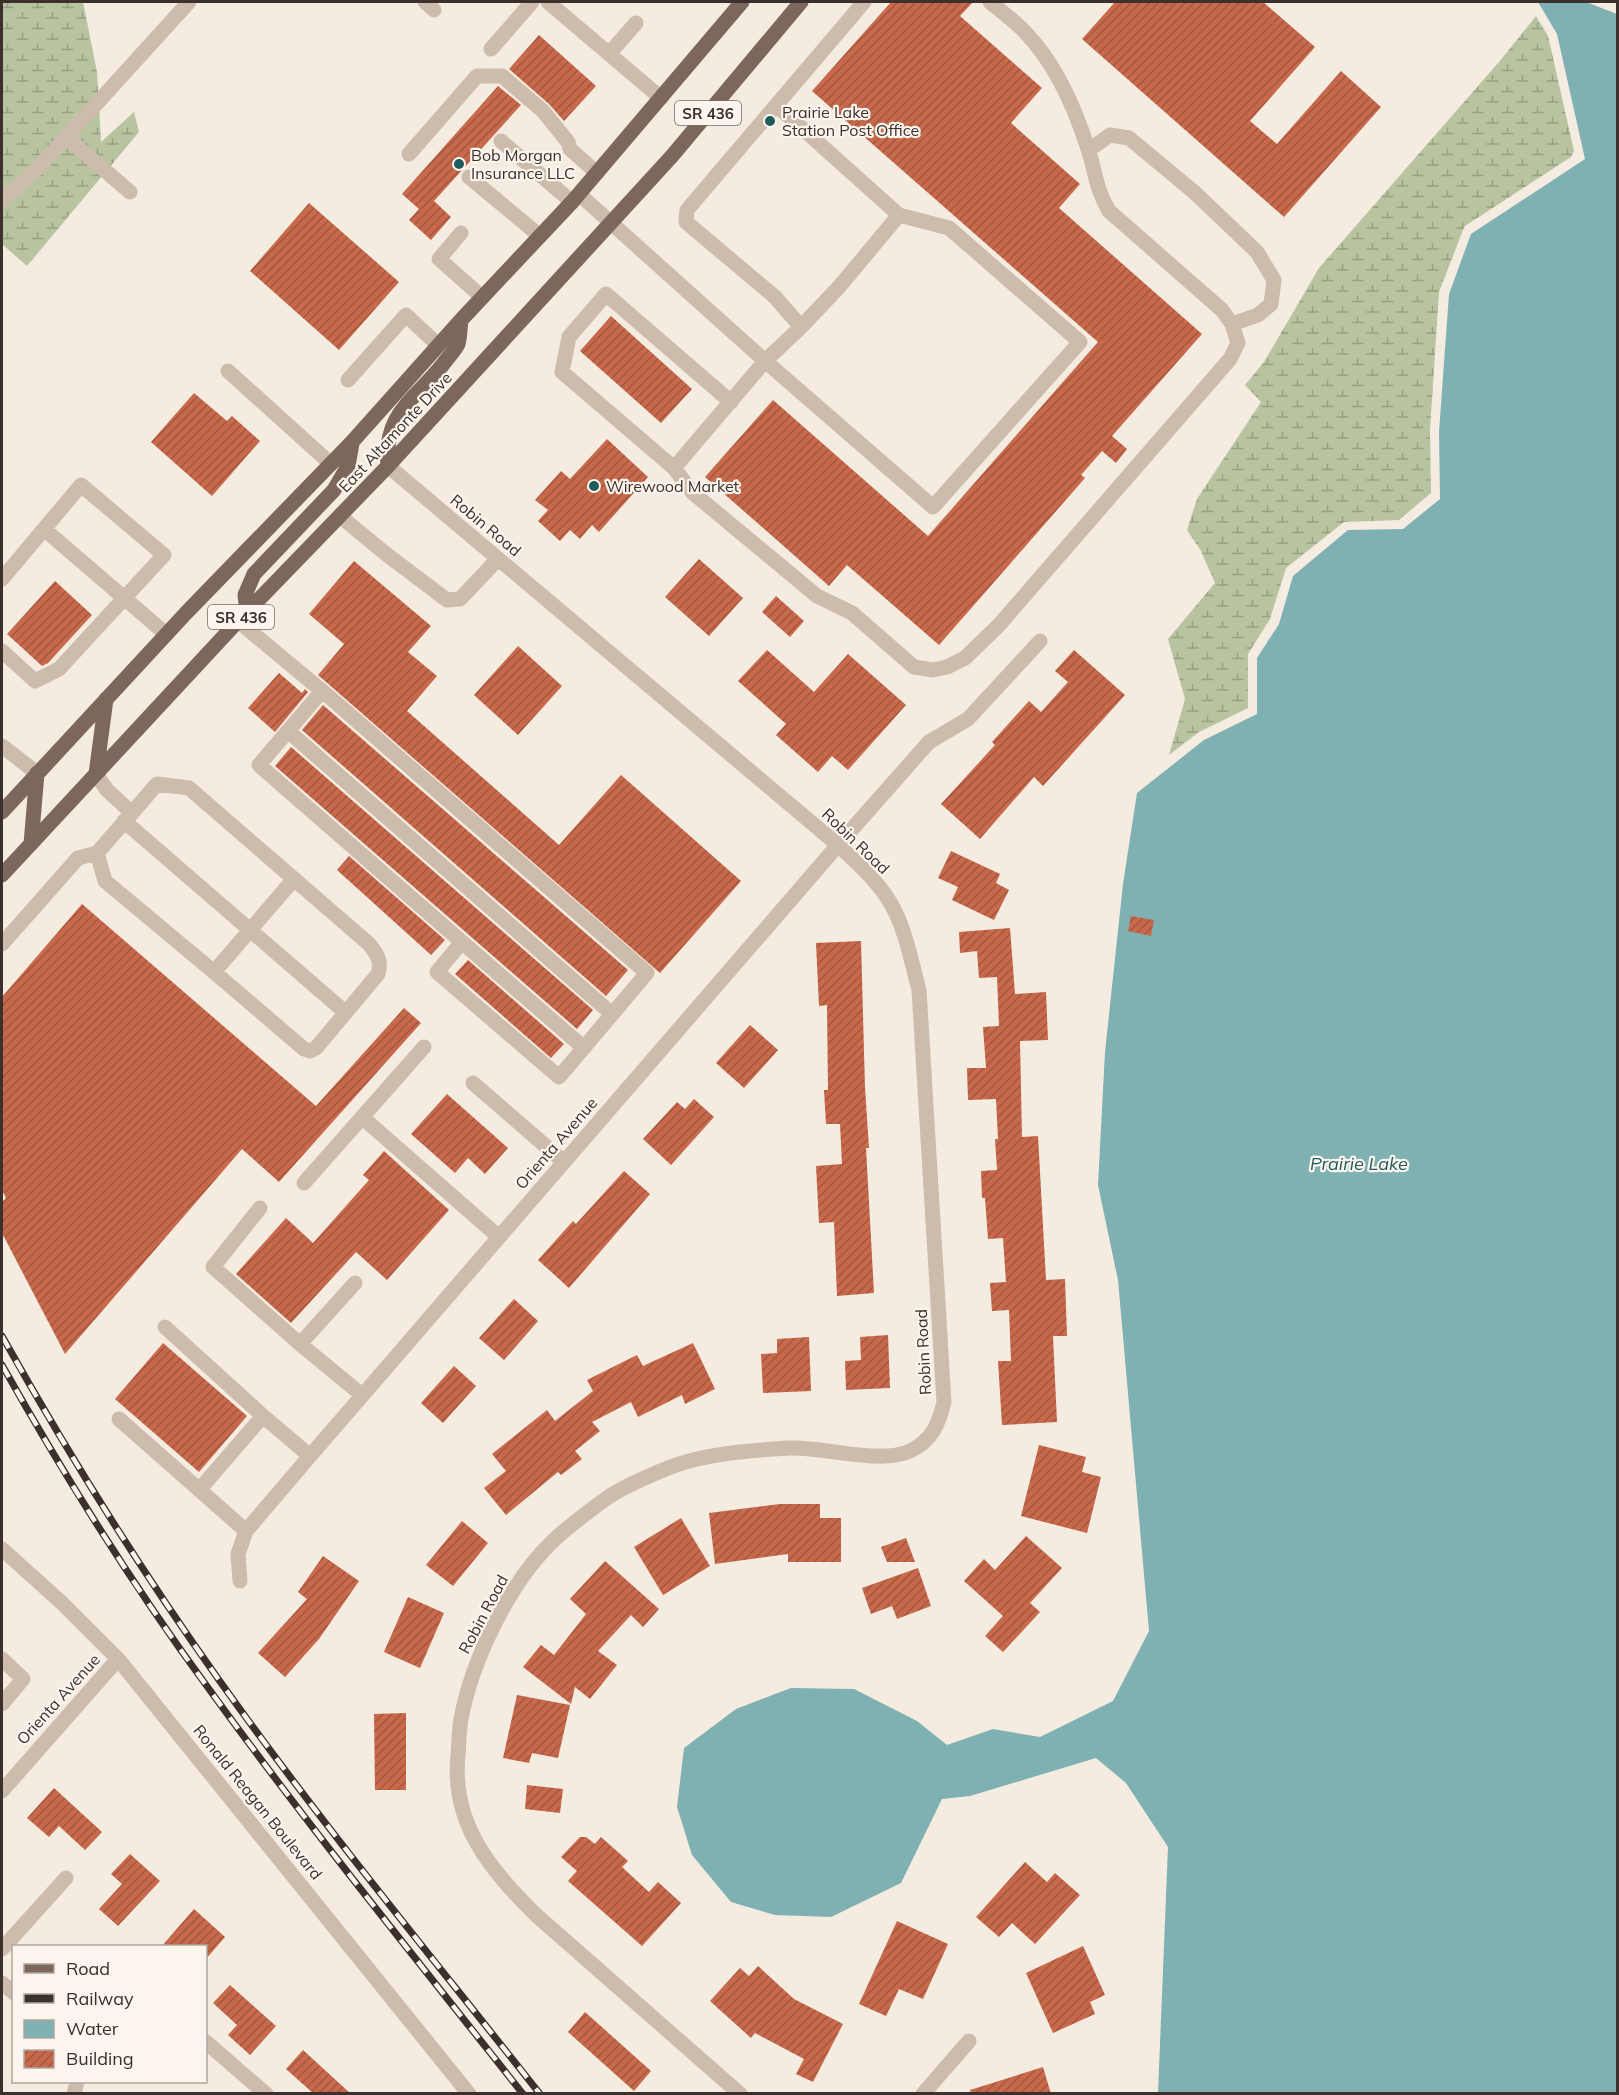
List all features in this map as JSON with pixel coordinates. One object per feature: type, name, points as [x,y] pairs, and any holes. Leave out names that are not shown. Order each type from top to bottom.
[{"type":"main road","name":"East Altamonte Drive","points":[[2,812],[166,634],[352,442],[438,345],[576,198],[740,2]]},
{"type":"main road","name":"East Altamonte Drive","points":[[2,874],[242,616],[388,466],[611,223],[672,156],[801,2]]},
{"type":"main road","points":[[388,466],[387,450],[394,423],[400,412],[442,366],[458,344],[461,320]]},
{"type":"main road","points":[[242,616],[245,595],[254,574],[334,490],[348,466],[352,442]]},
{"type":"main road","points":[[96,774],[106,699]]},
{"type":"main road","points":[[31,844],[37,773]]},
{"type":"street","points":[[2,201],[39,167],[189,2]]},
{"type":"street","points":[[491,49],[532,2]]},
{"type":"street","points":[[548,2],[661,98]]},
{"type":"street","points":[[801,327],[775,297],[686,222],[687,210],[864,2]]},
{"type":"street","points":[[731,402],[606,294],[569,337],[562,372],[674,468],[693,493],[817,596],[852,613],[914,667],[933,670],[947,667],[965,658],[999,625],[1230,358],[1238,343],[1232,324],[1222,310],[1109,211],[1098,193],[1089,150],[1059,78],[1045,56],[1025,32],[990,2]]},
{"type":"street","points":[[609,54],[636,23]]},
{"type":"street","points":[[409,154],[477,76],[502,76],[543,111],[568,142],[570,149],[597,173]]},
{"type":"street","points":[[501,141],[611,223],[933,507],[1080,342],[949,228],[899,215],[776,105]]},
{"type":"street","points":[[1089,150],[1110,135],[1130,138],[1194,192],[1257,252],[1274,280],[1271,304],[1258,315],[1232,324]]},
{"type":"street","points":[[66,137],[130,192]]},
{"type":"street","points":[[469,177],[540,237]]},
{"type":"street","points":[[674,468],[765,361],[839,287],[899,215]]},
{"type":"street","points":[[462,233],[439,259],[483,297]]},
{"type":"street","points":[[348,380],[406,315],[438,345]]},
{"type":"street","points":[[228,371],[331,464]]},
{"type":"street","name":"Robin Road","points":[[388,466],[838,844],[867,872],[892,905],[907,945],[919,990],[944,1402],[938,1425],[927,1440],[909,1452],[881,1456],[800,1447],[731,1452],[670,1467],[609,1497],[553,1541],[514,1588],[480,1654],[461,1719],[456,1772],[463,1814],[482,1855],[506,1886],[536,1915],[740,2094]]},
{"type":"street","points":[[2,579],[81,485],[164,555],[58,669],[35,681],[2,651]]},
{"type":"street","points":[[340,516],[447,600],[460,599],[498,559]]},
{"type":"street","points":[[44,529],[166,634]]},
{"type":"street","points":[[242,616],[322,691],[647,973],[559,1077],[437,972],[462,942]]},
{"type":"street","name":"Orienta Avenue","points":[[240,1581],[238,1554],[246,1531],[838,844],[929,742],[968,719],[1040,641]]},
{"type":"street","points":[[322,691],[259,765],[584,1048]]},
{"type":"street","points":[[288,731],[612,1014]]},
{"type":"street","points":[[2,746],[37,773]]},
{"type":"street","points":[[96,774],[128,817],[345,1012]]},
{"type":"street","points":[[2,944],[78,858],[97,853],[157,784],[189,788],[369,945],[381,965],[378,974],[316,1048],[310,1051],[304,1049],[105,881],[97,853]]},
{"type":"street","points":[[214,972],[294,879]]},
{"type":"street","points":[[304,1183],[424,1047]]},
{"type":"street","points":[[473,1083],[564,1162]]},
{"type":"street","points":[[363,1118],[499,1237]]},
{"type":"street","points":[[260,1208],[213,1267],[362,1395]]},
{"type":"street","points":[[300,1344],[355,1283]]},
{"type":"street","points":[[165,1327],[310,1456]]},
{"type":"street","points":[[199,1490],[263,1416]]},
{"type":"street","points":[[119,1419],[246,1531]]},
{"type":"street","name":"Ronald Reagan Boulevard","points":[[3,1554],[62,1603],[118,1659],[470,2094]]},
{"type":"street","points":[[2,1659],[23,1678],[2,1704]]},
{"type":"street","name":"Orienta Avenue","points":[[2,1791],[118,1659]]},
{"type":"street","points":[[2,1949],[66,1878]]},
{"type":"street","points":[[923,2094],[969,2041]]},
{"type":"street","points":[[207,2043],[266,2094]]},
{"type":"green space","points":[[2,2],[83,2],[97,72],[101,142],[134,112],[139,132],[27,266],[2,244]]},
{"type":"green space","points":[[1536,16],[1548,36],[1574,151],[1571,157],[1465,226],[1463,230],[1439,292],[1430,430],[1431,493],[1399,520],[1344,522],[1286,568],[1270,619],[1248,654],[1248,708],[1199,732],[1169,755],[1185,699],[1168,639],[1215,583],[1201,551],[1187,530],[1197,499],[1261,402],[1245,385],[1264,362],[1319,268],[1499,62]]},
{"type":"water","name":"Prairie Lake","points":[[1538,2],[1586,2],[1617,14],[1617,2093],[1158,2093],[1168,1847],[1126,1783],[1096,1758],[970,1796],[942,1799],[901,1883],[831,1917],[775,1915],[731,1902],[692,1855],[677,1807],[684,1748],[736,1709],[791,1688],[854,1689],[917,1721],[947,1745],[993,1729],[1040,1737],[1113,1701],[1149,1631],[1118,1280],[1098,1185],[1105,1052],[1123,884],[1137,793],[1204,740],[1257,714],[1257,658],[1279,624],[1293,576],[1348,530],[1403,529],[1440,499],[1439,432],[1449,294],[1471,234],[1585,159],[1557,34]]},
{"type":"building","points":[[891,2],[973,2],[960,16],[1042,88],[1011,123],[1080,184],[1059,208],[1202,334],[1112,436],[1127,449],[1116,463],[1102,451],[1081,475],[1085,478],[939,645],[847,565],[829,586],[705,477],[773,400],[928,536],[1098,342],[812,91]]},
{"type":"building","points":[[1115,2],[1263,2],[1315,47],[1250,121],[1277,144],[1341,71],[1381,107],[1284,217],[1082,39]]},
{"type":"building","points":[[539,35],[596,86],[564,121],[549,104],[509,69]]},
{"type":"building","points":[[498,86],[521,105],[434,201],[451,217],[431,240],[409,220],[419,209],[402,194]]},
{"type":"building","points":[[309,203],[399,282],[339,350],[250,271]]},
{"type":"building","points":[[611,316],[692,389],[661,423],[580,351]]},
{"type":"building","points":[[194,393],[227,421],[232,416],[260,441],[212,496],[151,442]]},
{"type":"building","points":[[607,439],[648,477],[599,532],[592,525],[580,539],[570,530],[560,541],[538,521],[548,510],[535,500],[561,471],[570,479]]},
{"type":"building","points":[[699,559],[743,598],[709,636],[665,597]]},
{"type":"building","points":[[354,561],[431,626],[408,652],[437,676],[407,711],[559,845],[621,775],[741,881],[660,973],[318,675],[344,644],[309,614]]},
{"type":"building","points":[[55,581],[92,615],[48,663],[42,666],[7,634]]},
{"type":"building","points":[[776,596],[804,621],[790,637],[762,612]]},
{"type":"building","points":[[518,646],[562,686],[518,735],[474,695]]},
{"type":"building","points":[[767,650],[814,692],[848,654],[906,705],[848,770],[832,756],[818,772],[776,735],[786,724],[738,681]]},
{"type":"building","points":[[1074,650],[1125,695],[1043,786],[1034,777],[980,839],[941,804],[995,745],[992,742],[1029,701],[1041,712],[1068,682],[1055,671]]},
{"type":"building","points":[[279,673],[302,693],[305,689],[308,692],[275,732],[248,708]]},
{"type":"building","points":[[323,705],[628,970],[606,996],[302,730]]},
{"type":"building","points":[[291,747],[593,1010],[577,1029],[275,766]]},
{"type":"building","points":[[951,851],[1000,874],[996,883],[1009,890],[994,920],[952,900],[958,887],[938,878]]},
{"type":"building","points":[[349,856],[445,940],[431,955],[337,870]]},
{"type":"building","points":[[82,904],[316,1106],[404,1008],[421,1023],[279,1182],[242,1149],[65,1354],[2,1233],[2,1202],[6,1198],[2,1190],[2,997]]},
{"type":"building","points":[[1131,916],[1154,920],[1151,936],[1128,931]]},
{"type":"building","points":[[1010,928],[1015,994],[1046,992],[1048,1040],[1020,1041],[1022,1137],[1038,1136],[1046,1280],[1065,1279],[1067,1336],[1053,1336],[1057,1422],[1002,1425],[998,1361],[1011,1361],[1009,1310],[992,1311],[990,1283],[1006,1282],[1003,1238],[988,1239],[981,1171],[997,1170],[996,1099],[968,1100],[967,1068],[986,1068],[983,1027],[999,1026],[997,977],[979,978],[977,951],[960,953],[959,932]]},
{"type":"building","points":[[861,941],[869,1148],[866,1148],[874,1293],[837,1296],[834,1222],[819,1223],[816,1166],[842,1164],[840,1124],[826,1124],[824,1090],[828,1090],[827,1005],[819,1006],[816,943]]},
{"type":"building","points":[[468,960],[564,1044],[551,1058],[455,974]]},
{"type":"building","points":[[750,1025],[778,1050],[744,1088],[716,1063]]},
{"type":"building","points":[[447,1094],[508,1148],[485,1174],[468,1158],[455,1173],[411,1134]]},
{"type":"building","points":[[694,1099],[714,1117],[671,1165],[643,1139],[677,1102],[685,1109]]},
{"type":"building","points":[[384,1151],[449,1210],[387,1280],[356,1252],[291,1323],[236,1274],[286,1218],[313,1243],[369,1180],[363,1175]]},
{"type":"building","points":[[624,1171],[650,1194],[569,1288],[538,1260],[573,1221],[576,1224]]},
{"type":"building","points":[[514,1299],[538,1321],[504,1360],[479,1338]]},
{"type":"building","points":[[888,1335],[890,1388],[846,1390],[845,1361],[861,1360],[860,1337]]},
{"type":"building","points":[[809,1337],[811,1391],[763,1393],[761,1354],[777,1353],[777,1339]]},
{"type":"building","points":[[163,1343],[247,1416],[199,1472],[115,1399]]},
{"type":"building","points":[[693,1343],[715,1389],[685,1404],[682,1395],[638,1417],[631,1402],[592,1422],[600,1431],[575,1451],[582,1459],[561,1475],[558,1472],[506,1515],[484,1488],[506,1471],[492,1454],[547,1410],[555,1421],[593,1391],[587,1380],[637,1355],[643,1366]]},
{"type":"building","points":[[454,1366],[476,1386],[443,1423],[421,1403]]},
{"type":"building","points":[[1039,1445],[1086,1457],[1082,1472],[1101,1477],[1087,1533],[1021,1516]]},
{"type":"building","points":[[780,1504],[820,1504],[820,1518],[841,1518],[841,1562],[788,1562],[788,1554],[715,1564],[709,1513]]},
{"type":"building","points":[[681,1518],[710,1566],[663,1595],[634,1547]]},
{"type":"building","points":[[462,1521],[488,1543],[453,1586],[426,1565]]},
{"type":"building","points":[[1026,1536],[1062,1568],[1030,1603],[1040,1612],[1003,1652],[985,1636],[1003,1616],[964,1581],[984,1559],[995,1570]]},
{"type":"building","points":[[906,1538],[915,1562],[887,1562],[881,1547]]},
{"type":"building","points":[[323,1556],[359,1581],[319,1639],[285,1677],[258,1653],[307,1599],[298,1592]]},
{"type":"building","points":[[605,1561],[659,1609],[643,1627],[631,1615],[598,1651],[617,1665],[590,1699],[575,1687],[571,1704],[523,1667],[541,1645],[554,1655],[586,1614],[570,1599]]},
{"type":"building","points":[[918,1568],[931,1606],[897,1619],[892,1606],[871,1614],[862,1588]]},
{"type":"building","points":[[408,1597],[444,1613],[420,1668],[384,1652]]},
{"type":"building","points":[[517,1695],[570,1705],[558,1758],[532,1753],[529,1763],[503,1758]]},
{"type":"building","points":[[406,1713],[406,1790],[375,1790],[374,1714]]},
{"type":"building","points":[[527,1785],[563,1789],[560,1813],[525,1809]]},
{"type":"building","points":[[54,1788],[102,1832],[85,1850],[59,1826],[49,1837],[27,1818]]},
{"type":"building","points":[[580,1837],[586,1837],[595,1844],[601,1837],[628,1861],[622,1867],[649,1892],[658,1882],[681,1903],[642,1946],[568,1881],[577,1871],[561,1857]]},
{"type":"building","points":[[130,1854],[160,1881],[118,1926],[99,1909],[122,1884],[111,1874]]},
{"type":"building","points":[[1025,1862],[1047,1882],[1055,1873],[1080,1895],[1035,1944],[1012,1923],[999,1937],[976,1917]]},
{"type":"building","points":[[194,1909],[225,1937],[207,1958],[207,1945],[163,1945]]},
{"type":"building","points":[[897,1921],[948,1944],[923,1999],[899,1989],[886,2016],[859,2004]]},
{"type":"building","points":[[1083,1946],[1105,1995],[1090,2002],[1095,2014],[1053,2033],[1026,1973]]},
{"type":"building","points":[[758,1966],[794,1999],[843,2024],[813,2082],[796,2074],[804,2059],[755,2033],[751,2038],[710,2001],[740,1968],[749,1976]]},
{"type":"building","points":[[230,1985],[276,2026],[250,2055],[228,2035],[237,2025],[213,2003]]},
{"type":"building","points":[[585,2012],[651,2071],[634,2091],[568,2032]]},
{"type":"building","points":[[303,2050],[351,2094],[314,2094],[286,2069]]},
{"type":"building","points":[[1043,2067],[1051,2094],[971,2094],[970,2090]]},
{"type":"railway","points":[[2,1336],[106,1511],[219,1680],[336,1837],[540,2094]]},
{"type":"railway","points":[[2,1365],[50,1448],[153,1611],[324,1842],[523,2094]]},
{"type":"place","name":"Prairie Lake Station Post Office","points":[[770,121]]},
{"type":"place","name":"Bob Morgan Insurance LLC","points":[[459,164]]},
{"type":"place","name":"Wirewood Market","points":[[594,486]]}]
